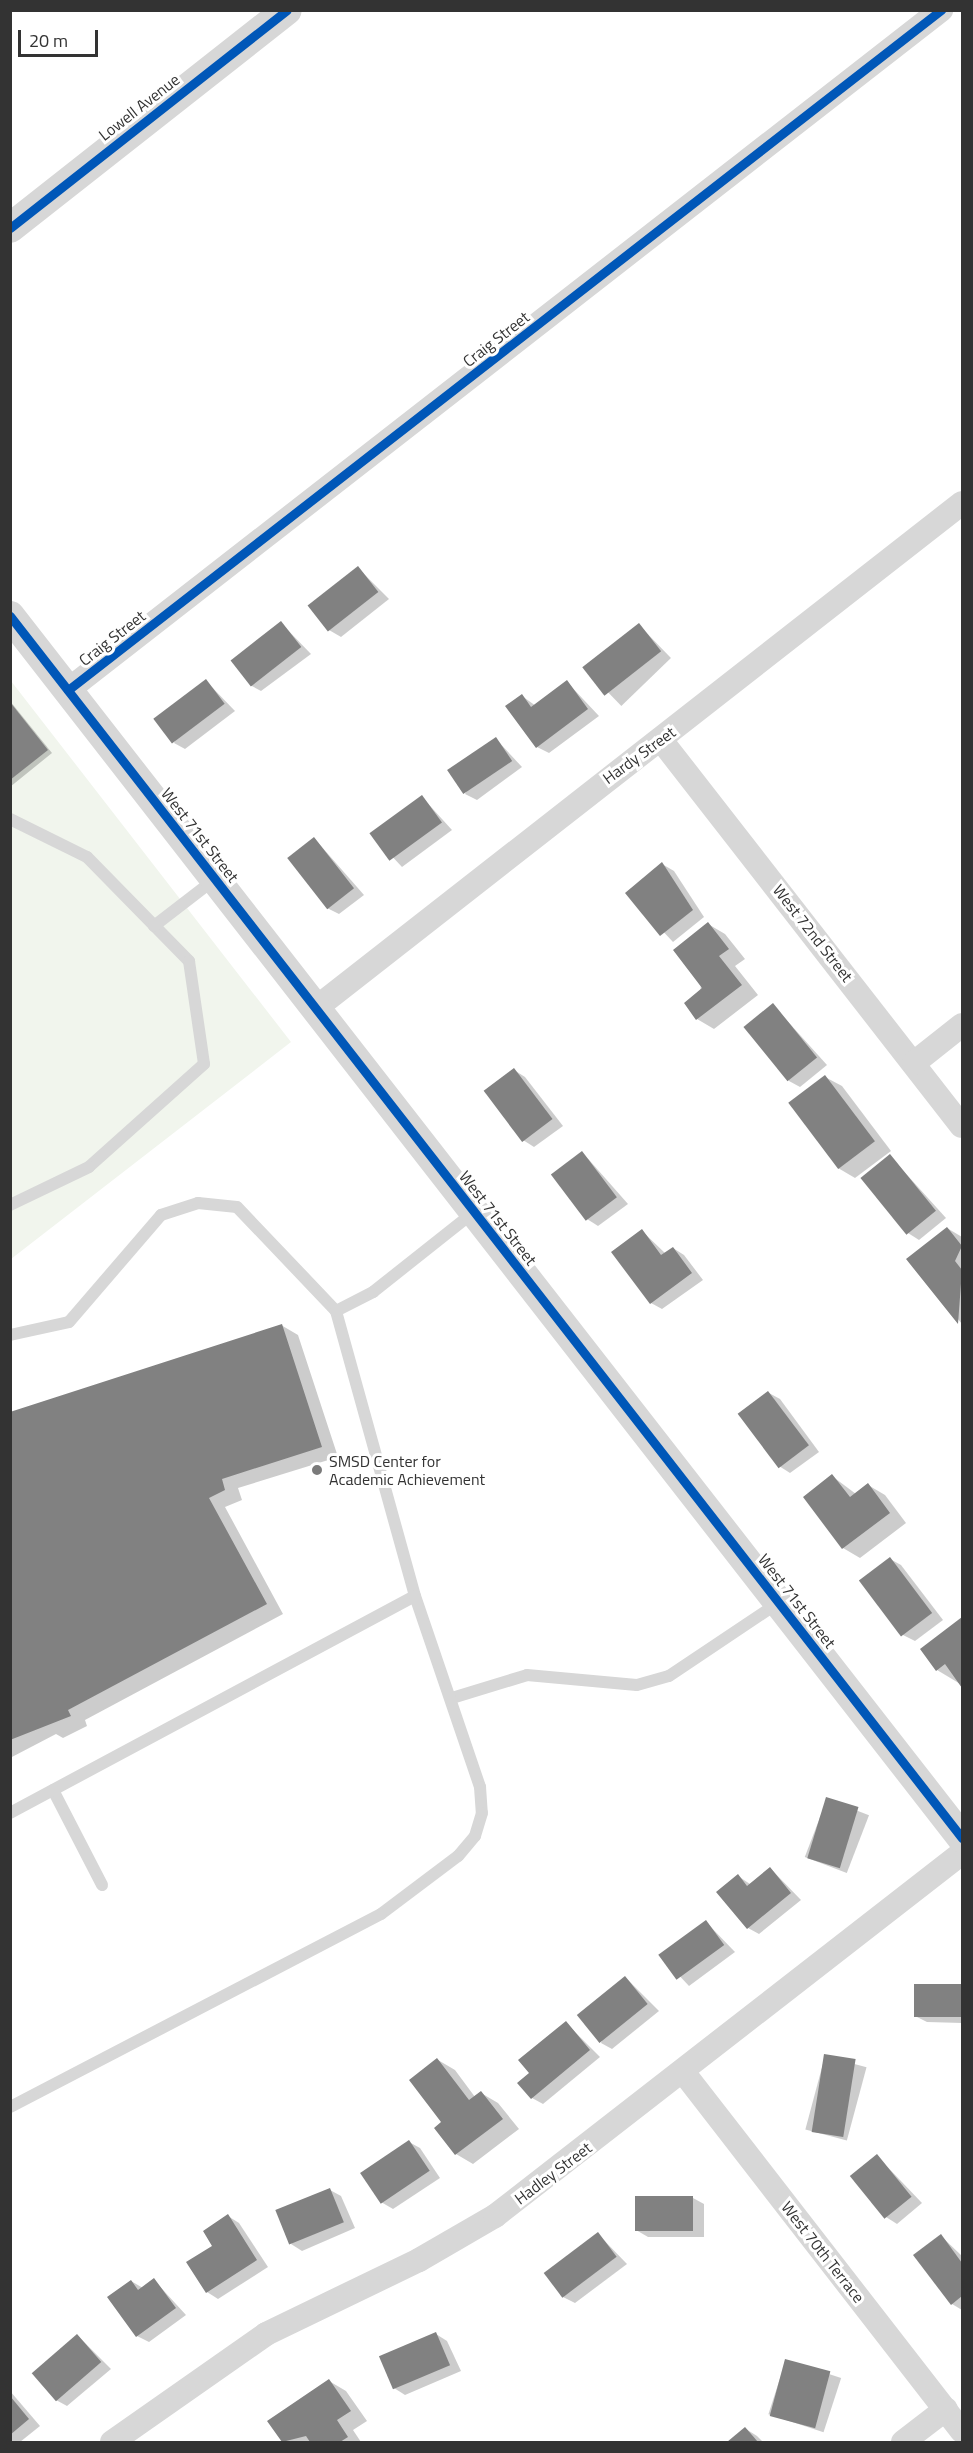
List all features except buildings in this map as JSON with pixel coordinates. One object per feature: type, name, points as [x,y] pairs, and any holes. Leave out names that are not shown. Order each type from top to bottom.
[{"type":"street","name":"Lowell Avenue","points":[[10,228],[287,10]]},
{"type":"street","name":"Craig Street","points":[[68,690],[941,10]]},
{"type":"street","name":"Hardy Street","points":[[316,1008],[963,503]]},
{"type":"street","name":"West 71st Street","points":[[10,616],[963,1838]]},
{"type":"street","name":"West 72nd Street","points":[[661,740],[963,1126]]},
{"type":"street","points":[[914,1062],[963,1025]]},
{"type":"street","name":"Hadley Street","points":[[112,2442],[266,2334],[419,2260],[495,2216],[684,2073],[963,1853]]},
{"type":"street","name":"West 70th Terrace","points":[[684,2073],[963,2431]]},
{"type":"street","points":[[903,2442],[946,2409]]},
{"type":"lane","points":[[10,819],[87,857],[189,961],[204,1064],[89,1167],[10,1205]]},
{"type":"lane","points":[[154,926],[215,879]]},
{"type":"lane","points":[[10,1335],[69,1322],[161,1215],[198,1203],[237,1207],[336,1311],[415,1596],[452,1698],[480,1787],[482,1813],[475,1836],[458,1856],[381,1914],[10,2107]]},
{"type":"lane","points":[[336,1311],[373,1292],[474,1211]]},
{"type":"lane","points":[[10,1813],[415,1596]]},
{"type":"lane","points":[[452,1698],[527,1675],[637,1685],[669,1676],[779,1602]]},
{"type":"lane","points":[[54,1790],[102,1885]]},
{"type":"shaded area","points":[[11,681],[291,1042],[11,1259]]},
{"type":"cycle path","points":[[10,228],[287,10]]},
{"type":"cycle path","points":[[68,690],[941,10]]},
{"type":"cycle path","points":[[10,616],[962,1838]]},
{"type":"place","name":"SMSD Center for Academic Achievement","points":[[317,1470]]}]
